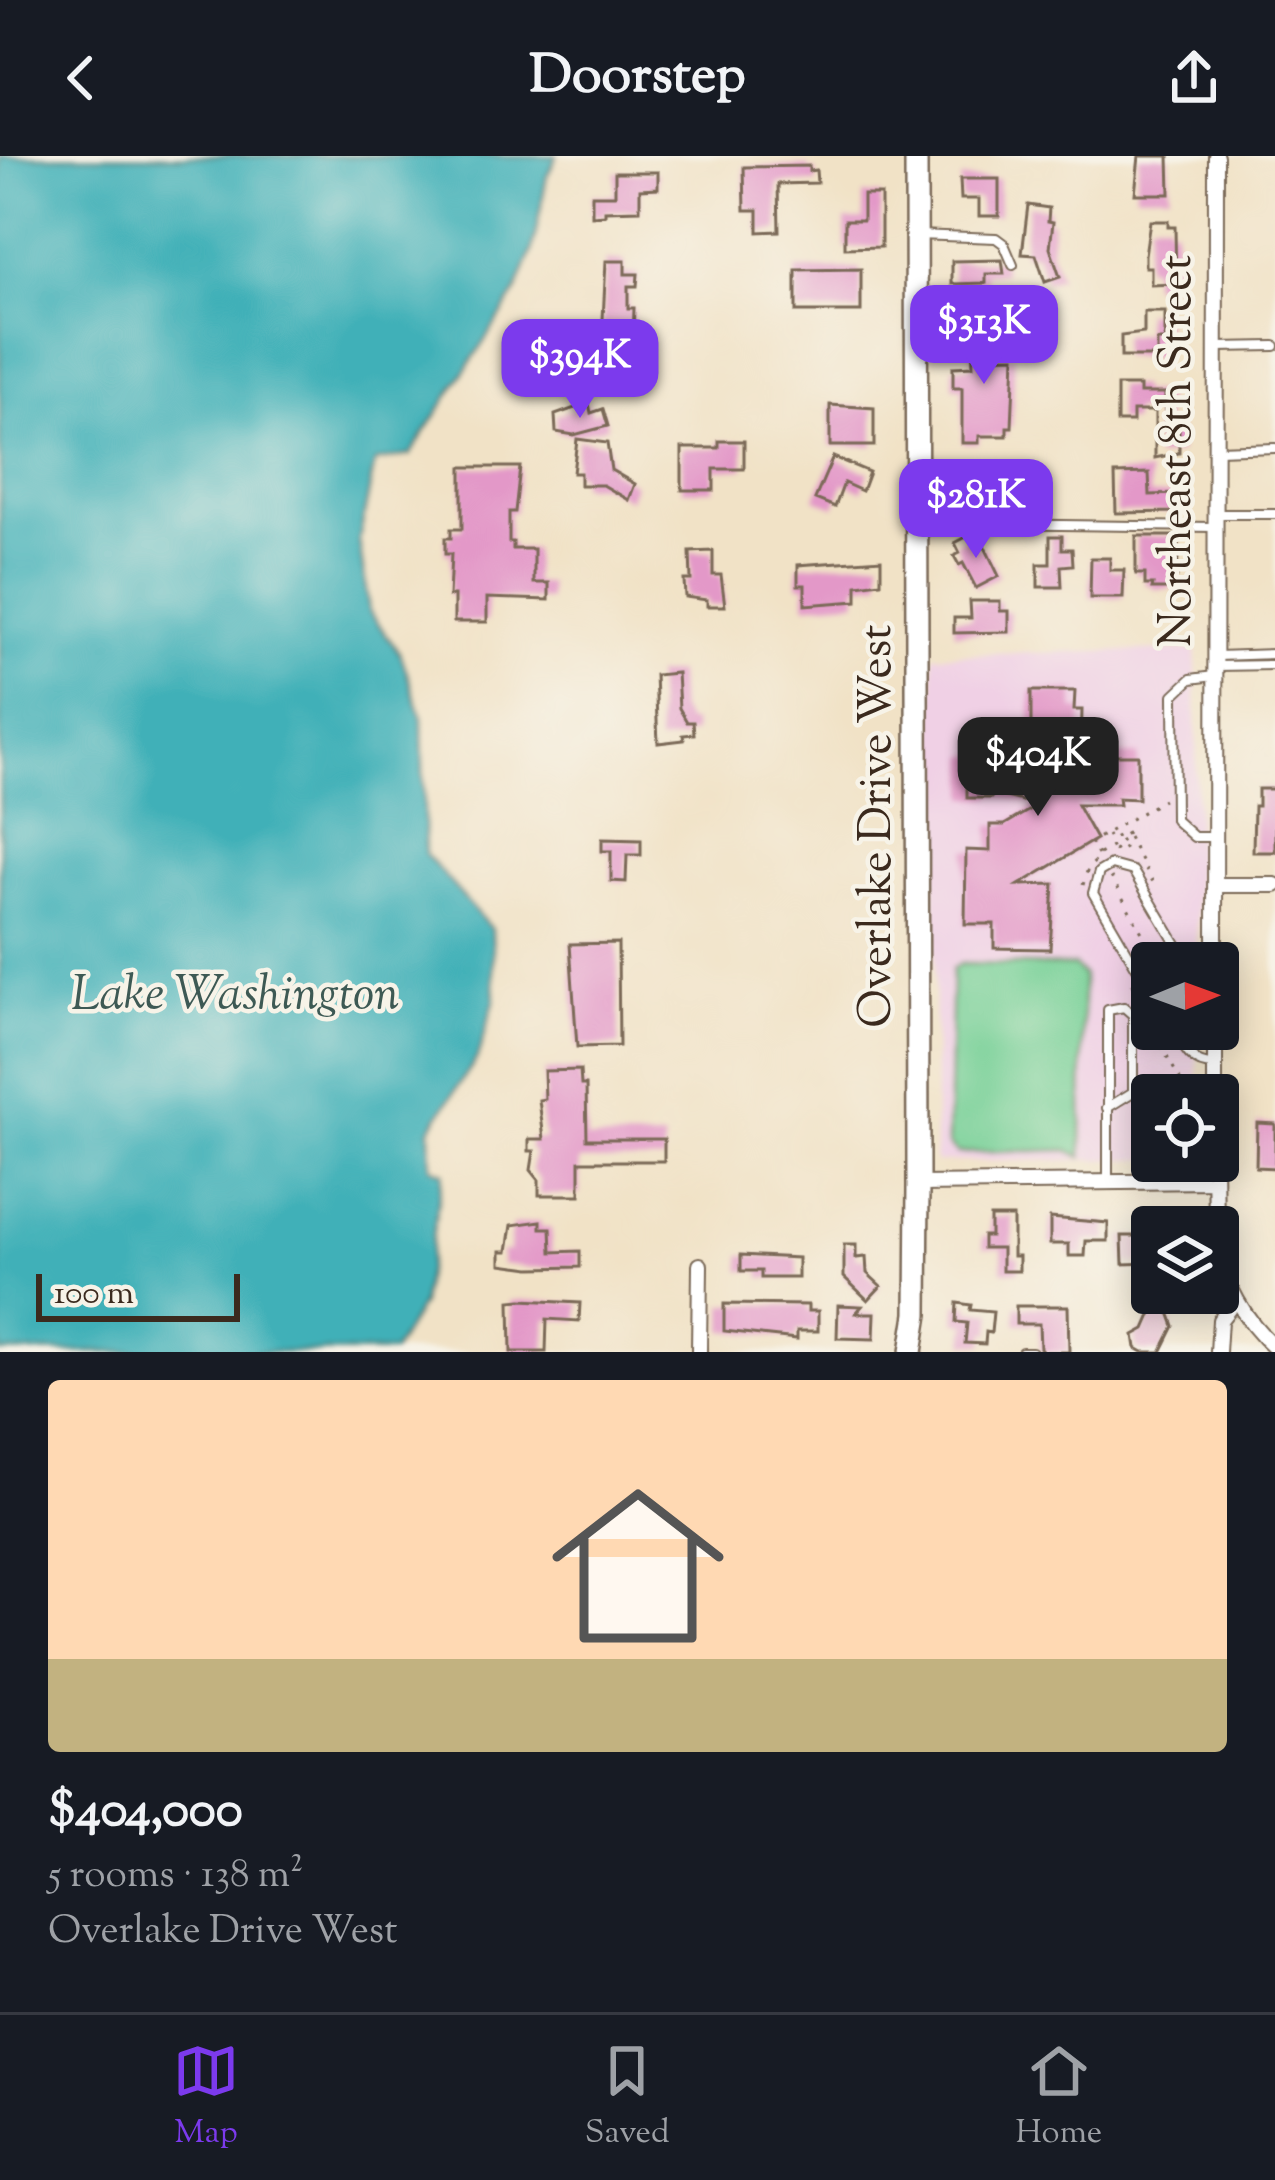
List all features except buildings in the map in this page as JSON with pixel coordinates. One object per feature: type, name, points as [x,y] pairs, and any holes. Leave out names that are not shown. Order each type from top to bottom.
[{"type":"street","name":"Overlake Drive West","points":[[911,1352],[917,1314],[918,1184],[916,156]]},
{"type":"street","name":"Northeast 8th Street","points":[[1215,942],[1216,156]]},
{"type":"street","points":[[1216,886],[1275,885]]},
{"type":"street","points":[[1215,1050],[1215,1074]]},
{"type":"street","points":[[918,1184],[1131,1182]]},
{"type":"street","points":[[699,1352],[700,1265]]},
{"type":"street","points":[[1239,1304],[1275,1348]]},
{"type":"street","points":[[1218,1352],[1225,1314]]},
{"type":"lane","points":[[916,235],[997,238],[1013,265]]},
{"type":"lane","points":[[1214,347],[1275,346]]},
{"type":"lane","points":[[1214,450],[1275,448]]},
{"type":"lane","points":[[917,523],[1214,520],[1275,514]]},
{"type":"lane","points":[[1215,837],[1194,837],[1175,820],[1178,689],[1215,666],[1275,655]]},
{"type":"lane","points":[[1215,666],[1275,665]]},
{"type":"lane","points":[[1131,958],[1093,893],[1099,872],[1111,866],[1133,871],[1175,942]]},
{"type":"lane","points":[[1107,1108],[1133,1092],[1133,1015],[1124,1006],[1108,1010],[1107,1108],[1108,1182]]},
{"type":"lane","points":[[1186,1050],[1200,1065],[1215,1065]]},
{"type":"lane","points":[[1022,1352],[1032,1352]]},
{"type":"path","points":[[1129,839],[1099,858],[1090,842],[1165,800]]},
{"type":"path","points":[[1120,825],[1129,839]]},
{"type":"path","points":[[1106,833],[1110,840],[1129,839]]},
{"type":"path","points":[[1111,877],[1147,942]]},
{"type":"path","points":[[1120,895],[1137,896]]},
{"type":"shaded area","points":[[1196,650],[1197,942],[1131,942],[1131,1050],[1197,1050],[1198,1074],[1131,1074],[1131,1159],[935,1162],[934,655]]},
{"type":"green space","points":[[960,964],[1074,966],[1083,975],[1082,1157],[1068,1150],[957,1153],[948,1144],[952,969]]},
{"type":"water","name":"Lake Washington","points":[[0,156],[557,156],[547,176],[532,252],[516,293],[410,455],[375,462],[359,540],[369,611],[401,655],[422,718],[425,854],[492,930],[495,999],[477,1058],[430,1129],[431,1167],[443,1172],[421,1304],[393,1352],[0,1352]]}]
